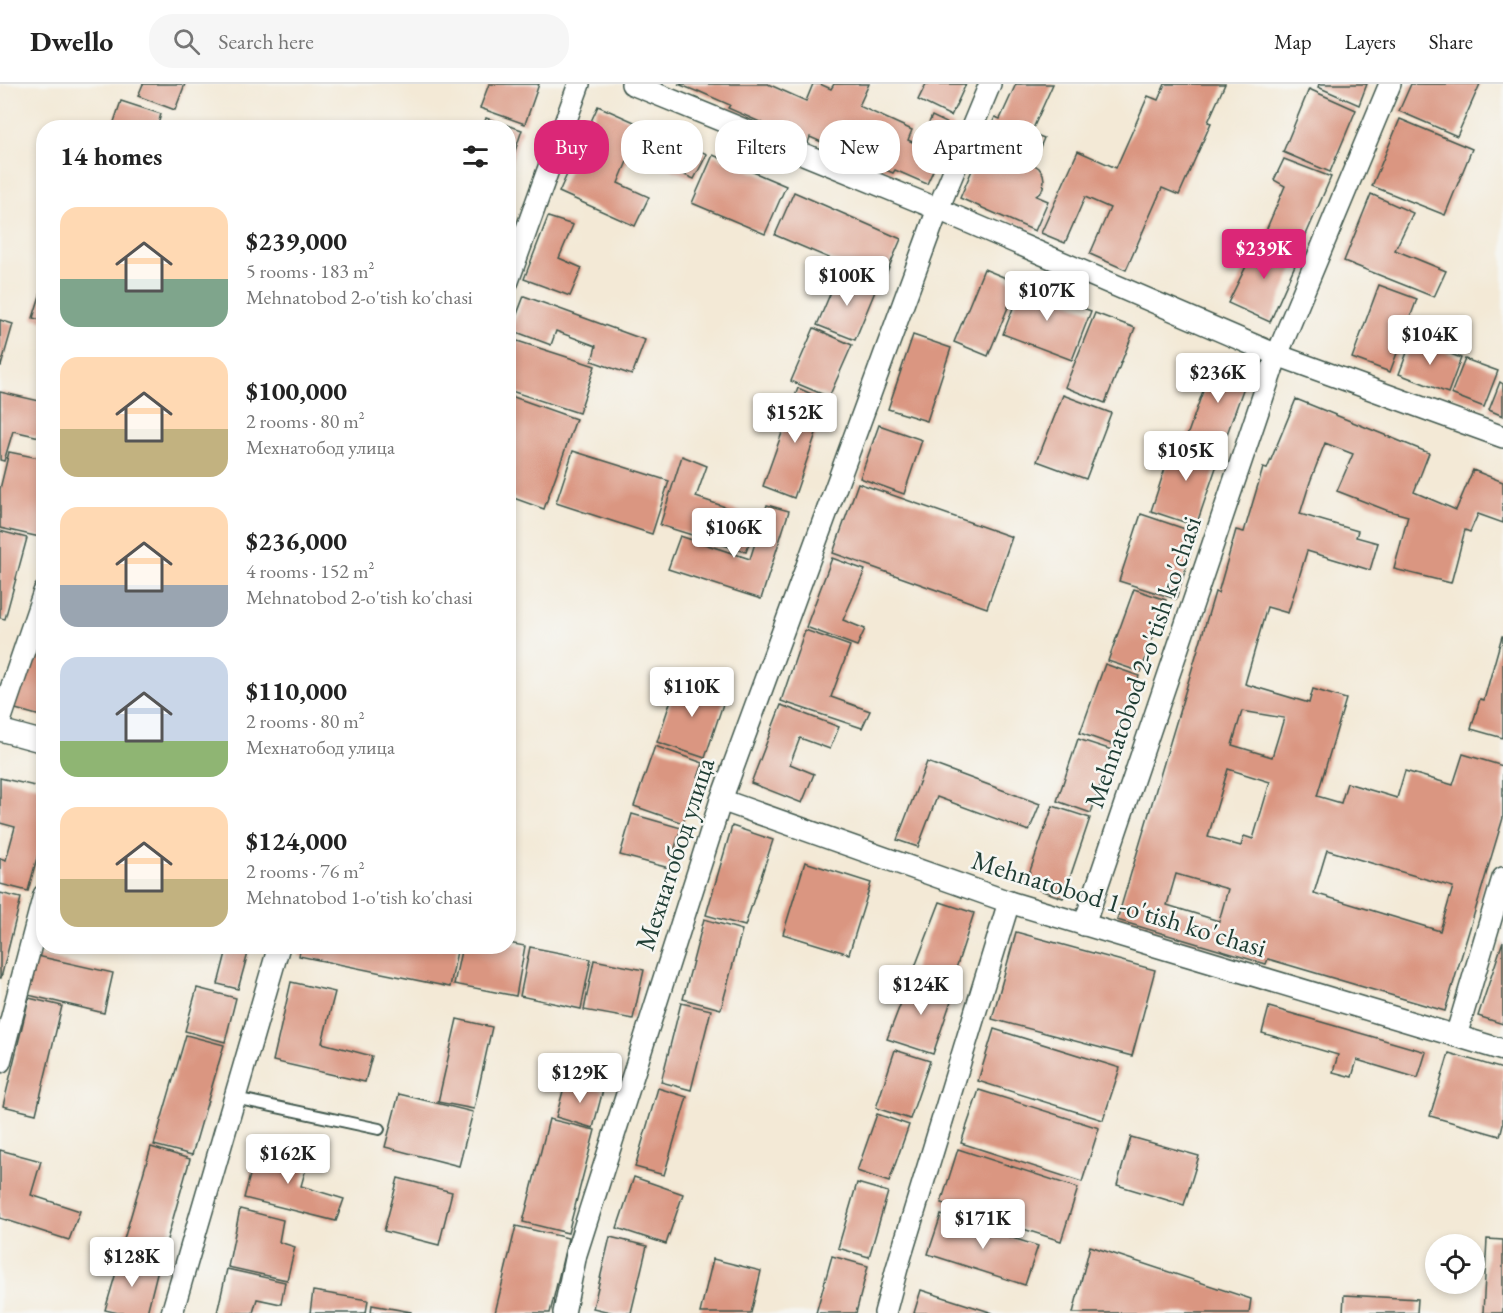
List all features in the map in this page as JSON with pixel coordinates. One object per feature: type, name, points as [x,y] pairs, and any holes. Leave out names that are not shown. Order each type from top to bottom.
[{"type":"street","points":[[516,259],[579,84]]},
{"type":"street","points":[[632,84],[938,209],[1277,355],[1503,437]]},
{"type":"street","name":"Мехнатобод улица","points":[[564,1313],[576,1254],[721,800],[938,209],[990,84]]},
{"type":"street","name":"Mehnatobod 2-o'tish ko'chasi","points":[[1084,925],[1277,355],[1390,84]]},
{"type":"street","points":[[0,720],[36,615]]},
{"type":"street","points":[[0,730],[36,740]]},
{"type":"street","name":"Mehnatobod 1-o'tish ko'chasi","points":[[721,800],[1009,902],[1503,1050]]},
{"type":"street","points":[[1456,1036],[1503,878]]},
{"type":"street","points":[[885,1313],[1009,902]]},
{"type":"street","points":[[0,1062],[36,925]]},
{"type":"street","points":[[172,1313],[277,954]]},
{"type":"lane","points":[[235,1098],[379,1129]]},
{"type":"building","points":[[143,84],[185,84],[175,110],[138,96]]},
{"type":"building","points":[[489,84],[539,84],[525,124],[480,108]]},
{"type":"building","points":[[678,84],[768,84],[806,101],[813,84],[820,84],[831,89],[834,84],[869,84],[859,106],[890,120],[819,120],[819,141],[810,137],[808,143],[807,120],[755,120],[728,108],[730,105]]},
{"type":"building","points":[[926,84],[966,84],[951,116],[918,100]]},
{"type":"building","points":[[1016,84],[1053,84],[1037,120],[994,120],[995,117],[1000,119]]},
{"type":"building","points":[[1165,84],[1225,84],[1208,122],[1211,123],[1179,195],[1162,188],[1126,270],[1090,254],[1110,208],[1085,197],[1065,243],[1041,233],[1078,151],[1116,168],[1148,96],[1158,100]]},
{"type":"building","points":[[1319,84],[1367,84],[1359,105],[1318,87]]},
{"type":"building","points":[[1411,84],[1480,84],[1457,136],[1399,111]]},
{"type":"building","points":[[1309,89],[1356,110],[1330,172],[1283,152]]},
{"type":"building","points":[[121,101],[161,114],[159,120],[115,120]]},
{"type":"building","points":[[598,106],[630,120],[621,120],[622,174],[618,183],[649,197],[635,226],[559,192],[567,174],[609,174],[609,120],[592,120]]},
{"type":"building","points":[[1400,119],[1472,149],[1445,215],[1372,186]]},
{"type":"building","points":[[900,125],[912,130],[908,140],[912,142],[912,174],[931,174],[927,184],[900,172]]},
{"type":"building","points":[[516,128],[522,130],[516,148]]},
{"type":"building","points":[[713,155],[715,156],[715,174],[758,174],[786,186],[765,234],[692,203]]},
{"type":"building","points":[[1284,159],[1331,177],[1299,251],[1264,235],[1285,186],[1274,180]]},
{"type":"building","points":[[682,174],[697,174],[694,179]]},
{"type":"building","points":[[970,174],[1043,174],[1043,187],[1036,196],[1048,201],[1035,231],[960,198]]},
{"type":"building","points":[[794,192],[901,239],[883,281],[775,235]]},
{"type":"building","points":[[1371,194],[1413,213],[1395,250],[1446,271],[1434,297],[1344,261]]},
{"type":"building","points":[[548,217],[573,225],[559,258],[582,268],[570,296],[524,279]]},
{"type":"building","points":[[1260,238],[1299,256],[1270,322],[1228,303]]},
{"type":"building","points":[[984,269],[1018,283],[988,356],[954,342]]},
{"type":"building","points":[[839,273],[876,289],[855,340],[817,325]]},
{"type":"building","points":[[1022,285],[1091,311],[1072,360],[1003,334]]},
{"type":"building","points":[[1379,285],[1417,299],[1390,372],[1352,358]]},
{"type":"building","points":[[524,296],[645,340],[632,375],[592,361],[596,346],[556,331],[551,345],[516,332],[516,317]]},
{"type":"building","points":[[1095,313],[1135,328],[1105,403],[1065,387]]},
{"type":"building","points":[[0,320],[13,324],[1,366],[0,366]]},
{"type":"building","points":[[814,328],[852,345],[829,397],[791,381]]},
{"type":"building","points":[[913,335],[951,348],[927,421],[888,409]]},
{"type":"building","points":[[1412,339],[1461,358],[1448,393],[1399,374]]},
{"type":"building","points":[[516,341],[595,366],[579,413],[516,393]]},
{"type":"building","points":[[1465,359],[1498,371],[1484,407],[1451,394]]},
{"type":"building","points":[[1214,360],[1249,373],[1222,448],[1187,436]]},
{"type":"building","points":[[1500,382],[1503,384],[1503,416],[1489,410]]},
{"type":"building","points":[[798,388],[827,401],[794,498],[763,486]]},
{"type":"building","points":[[0,392],[36,400],[36,436],[13,431],[4,461],[0,460]]},
{"type":"building","points":[[1063,395],[1111,413],[1086,479],[1037,461]]},
{"type":"building","points":[[516,398],[576,419],[544,509],[516,499]]},
{"type":"building","points":[[1296,399],[1429,453],[1414,492],[1456,510],[1473,470],[1503,482],[1503,523],[1478,514],[1470,532],[1465,530],[1451,583],[1394,569],[1408,516],[1337,491],[1353,454],[1325,443],[1300,514],[1358,531],[1356,537],[1378,543],[1370,570],[1307,551],[1288,613],[1267,607],[1245,684],[1309,703],[1313,689],[1346,699],[1317,796],[1341,803],[1347,783],[1397,798],[1405,771],[1453,785],[1463,754],[1503,766],[1503,818],[1445,1011],[1268,959],[1266,964],[1117,920],[1215,592],[1218,593],[1236,530],[1244,532],[1263,468],[1267,469]],"holes":[[[1242,711],[1284,718],[1272,757],[1232,745]],[[1228,769],[1270,782],[1253,839],[1244,836],[1241,846],[1208,837]],[[1327,850],[1453,887],[1440,931],[1314,893]],[[1176,874],[1228,889],[1219,921],[1167,905]]]},
{"type":"building","points":[[879,425],[922,440],[904,494],[860,478]]},
{"type":"building","points":[[1175,438],[1221,453],[1196,526],[1151,511]]},
{"type":"building","points":[[573,451],[669,481],[652,534],[556,503]]},
{"type":"building","points":[[9,452],[36,457],[36,536],[0,528],[0,489]]},
{"type":"building","points":[[682,456],[707,466],[696,497],[758,518],[746,552],[660,525]]},
{"type":"building","points":[[858,483],[1012,537],[987,608],[833,553]]},
{"type":"building","points":[[767,505],[789,511],[761,599],[668,569],[680,536],[750,559]]},
{"type":"building","points":[[1141,514],[1197,533],[1176,599],[1119,581]]},
{"type":"building","points":[[0,531],[27,538],[5,619],[0,618]]},
{"type":"building","points":[[832,558],[865,570],[843,620],[865,629],[857,646],[806,627]]},
{"type":"building","points":[[1134,589],[1166,600],[1141,672],[1108,661]]},
{"type":"building","points":[[805,630],[850,646],[831,697],[870,711],[862,728],[781,701]]},
{"type":"building","points":[[33,635],[36,636],[36,715],[12,708]]},
{"type":"building","points":[[1502,636],[1503,738],[1471,729],[1480,699],[1484,700]]},
{"type":"building","points":[[1105,664],[1139,676],[1114,745],[1080,733]]},
{"type":"building","points":[[678,679],[726,695],[705,758],[657,742]]},
{"type":"building","points":[[781,705],[839,727],[830,749],[800,738],[790,764],[814,774],[802,803],[751,783]]},
{"type":"building","points":[[1078,739],[1112,750],[1091,813],[1057,801]]},
{"type":"building","points":[[655,746],[703,763],[683,823],[634,806]]},
{"type":"building","points":[[927,762],[1040,804],[1029,831],[937,797],[918,847],[897,840]]},
{"type":"building","points":[[0,778],[36,786],[36,862],[28,891],[0,884],[0,858],[6,860],[15,827],[0,823]]},
{"type":"building","points":[[1053,806],[1090,818],[1063,898],[1025,885]]},
{"type":"building","points":[[632,814],[681,828],[669,868],[620,855]]},
{"type":"building","points":[[732,826],[773,840],[745,926],[706,915]]},
{"type":"building","points":[[805,862],[871,883],[849,954],[783,934]]},
{"type":"building","points":[[0,893],[21,898],[1,978],[0,978]]},
{"type":"building","points":[[940,902],[974,913],[951,984],[913,972]]},
{"type":"building","points":[[704,919],[742,930],[721,1009],[683,999]]},
{"type":"building","points":[[1016,932],[1155,970],[1132,1056],[992,1019]]},
{"type":"building","points":[[1503,941],[1503,1024],[1478,1016]]},
{"type":"building","points":[[516,944],[525,946],[516,996],[454,984],[460,954],[516,954]]},
{"type":"building","points":[[530,947],[591,959],[581,1009],[520,996]]},
{"type":"building","points":[[226,954],[248,954],[238,989],[218,984]]},
{"type":"building","points":[[299,954],[456,954],[450,987],[299,956]]},
{"type":"building","points":[[33,955],[113,973],[104,1013],[24,994]]},
{"type":"building","points":[[594,960],[644,970],[633,1019],[584,1010]]},
{"type":"building","points":[[911,977],[954,992],[933,1054],[887,1039]]},
{"type":"building","points":[[291,982],[335,992],[322,1043],[372,1056],[365,1082],[273,1061]]},
{"type":"building","points":[[197,988],[236,998],[225,1042],[185,1031]]},
{"type":"building","points":[[29,998],[62,1006],[36,1114],[3,1106]]},
{"type":"building","points":[[681,1003],[711,1010],[691,1090],[661,1082]]},
{"type":"building","points":[[1269,1007],[1426,1052],[1418,1078],[1357,1060],[1352,1077],[1333,1072],[1338,1055],[1262,1033]]},
{"type":"building","points":[[457,1019],[492,1027],[474,1109],[438,1102]]},
{"type":"building","points":[[994,1029],[1120,1068],[1103,1120],[978,1081]]},
{"type":"building","points":[[186,1035],[224,1045],[192,1155],[154,1145]]},
{"type":"building","points":[[895,1050],[930,1061],[910,1119],[876,1108]]},
{"type":"building","points":[[1449,1053],[1503,1069],[1503,1124],[1500,1136],[1430,1116]]},
{"type":"building","points":[[566,1080],[603,1090],[593,1128],[556,1117]]},
{"type":"building","points":[[658,1088],[687,1097],[664,1175],[635,1167]]},
{"type":"building","points":[[979,1090],[1099,1128],[1082,1182],[961,1143]]},
{"type":"building","points":[[399,1094],[473,1112],[459,1166],[385,1147]]},
{"type":"building","points":[[877,1114],[909,1125],[889,1182],[857,1171]]},
{"type":"building","points":[[549,1119],[595,1130],[568,1233],[523,1222]]},
{"type":"building","points":[[1131,1137],[1199,1156],[1184,1205],[1117,1185]]},
{"type":"building","points":[[258,1144],[309,1158],[301,1186],[344,1199],[336,1221],[244,1198]]},
{"type":"building","points":[[151,1147],[190,1159],[160,1264],[120,1253]]},
{"type":"building","points":[[958,1149],[1078,1188],[1061,1241],[941,1203]]},
{"type":"building","points":[[0,1150],[41,1161],[31,1195],[80,1211],[69,1240],[0,1218]]},
{"type":"building","points":[[634,1177],[683,1194],[666,1244],[617,1228]]},
{"type":"building","points":[[398,1178],[452,1192],[439,1245],[384,1231]]},
{"type":"building","points":[[857,1183],[888,1192],[869,1257],[838,1248]]},
{"type":"building","points":[[240,1209],[283,1220],[279,1242],[295,1247],[287,1280],[228,1267]]},
{"type":"building","points":[[941,1215],[1038,1246],[1025,1285],[928,1254]]},
{"type":"building","points":[[516,1226],[568,1238],[550,1313],[495,1313]]},
{"type":"building","points":[[610,1237],[647,1246],[631,1313],[614,1313],[593,1308]]},
{"type":"building","points":[[1487,1239],[1503,1240],[1503,1313],[1483,1313]]},
{"type":"building","points":[[1090,1246],[1251,1299],[1249,1313],[1073,1313]]},
{"type":"building","points":[[832,1256],[868,1266],[856,1313],[816,1313]]},
{"type":"building","points":[[120,1259],[158,1269],[147,1313],[118,1313],[105,1310]]},
{"type":"building","points":[[713,1259],[761,1271],[751,1313],[700,1313]]},
{"type":"building","points":[[227,1269],[285,1282],[281,1304],[257,1299],[253,1313],[217,1313]]},
{"type":"building","points":[[921,1290],[993,1313],[914,1313]]},
{"type":"building","points":[[313,1291],[368,1300],[366,1313],[310,1313]]},
{"type":"building","points":[[1344,1295],[1418,1299],[1417,1313],[1343,1313]]},
{"type":"building","points":[[372,1305],[411,1312],[411,1313],[371,1313]]}]
